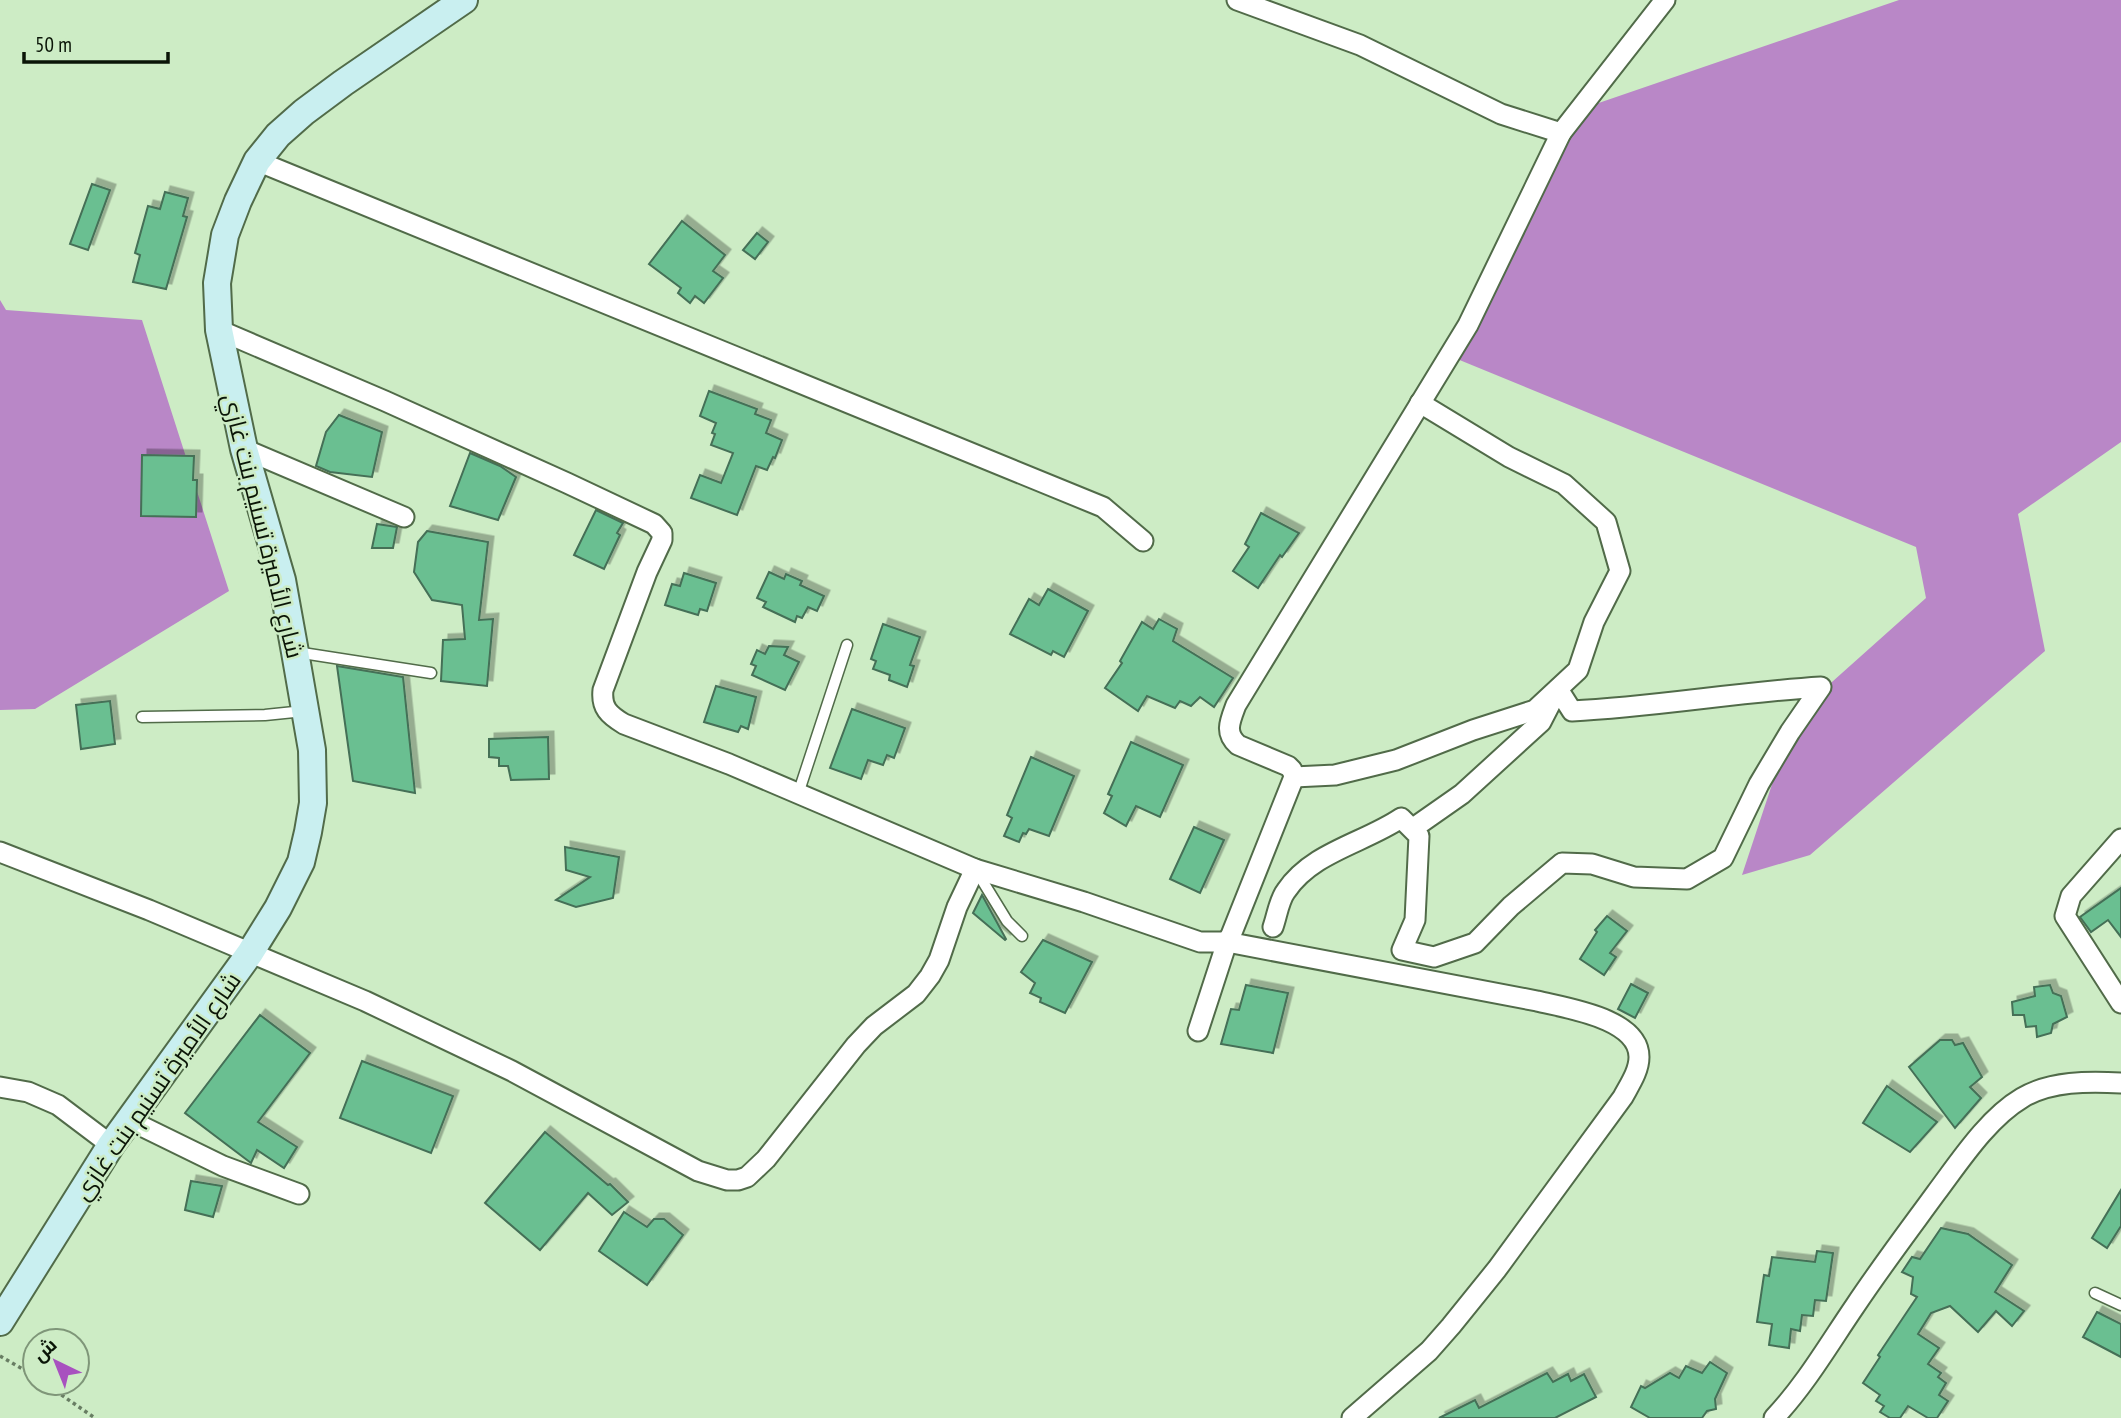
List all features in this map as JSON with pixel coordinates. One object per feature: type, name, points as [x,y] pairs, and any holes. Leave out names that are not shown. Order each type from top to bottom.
[{"type":"main road","name":"شارع الأميرة تسنيم بنت غازي","points":[[0,1322],[111,1145],[250,953],[278,908],[301,862],[309,832],[313,803],[312,750],[295,652],[282,580],[244,449],[219,330],[217,283],[225,235],[257,161],[278,135],[304,112],[464,0]]},
{"type":"street","points":[[1237,0],[1360,45],[1501,114],[1561,133]]},
{"type":"street","points":[[1198,1031],[1227,942],[1294,777],[1288,766],[1232,740],[1228,727],[1236,705],[1468,325],[1561,133],[1665,0]]},
{"type":"street","points":[[257,161],[1103,507],[1143,541]]},
{"type":"street","points":[[219,330],[567,483],[657,526],[662,533],[662,540],[604,684],[604,708],[624,724],[716,759],[975,869],[1084,902],[1200,942],[1227,942],[1537,1000],[1604,1018],[1627,1032],[1633,1038],[1639,1055],[1634,1076],[1623,1097],[1497,1269],[1429,1351],[1352,1418]]},
{"type":"street","points":[[1294,777],[1335,775],[1396,760],[1473,730],[1535,710],[1578,670],[1594,622],[1620,571],[1606,523],[1564,484],[1509,457],[1420,403]]},
{"type":"street","points":[[244,449],[404,517]]},
{"type":"street","points":[[1273,927],[1285,892],[1309,866],[1385,829],[1401,818],[1419,836],[1415,920],[1402,950],[1434,957],[1475,943],[1511,906],[1562,863],[1592,863],[1634,877],[1687,879],[1723,858],[1759,784],[1821,687],[1572,711],[1558,689]]},
{"type":"street","points":[[1412,829],[1462,794],[1541,722],[1558,689]]},
{"type":"street","points":[[2121,839],[2071,895],[2065,916],[2121,1003]]},
{"type":"street","points":[[0,852],[149,910],[365,1002],[512,1071],[698,1171],[727,1180],[747,1177],[766,1159],[856,1045],[874,1026],[916,994],[939,960],[957,907],[975,869]]},
{"type":"street","points":[[1774,1418],[1804,1384],[1881,1269],[1957,1164],[2007,1108],[2036,1091],[2060,1085],[2121,1083]]},
{"type":"street","points":[[0,1087],[28,1092],[58,1105],[111,1145]]},
{"type":"street","points":[[129,1121],[223,1166],[299,1194]]},
{"type":"lane","points":[[798,794],[846,645]]},
{"type":"lane","points":[[295,652],[431,674]]},
{"type":"lane","points":[[142,717],[265,715],[305,711]]},
{"type":"lane","points":[[975,869],[1007,920],[1022,936]]},
{"type":"lane","points":[[2095,1293],[2121,1305]]},
{"type":"path","points":[[0,1356],[21,1368]]},
{"type":"path","points":[[64,1397],[95,1418]]},
{"type":"shaded area","points":[[1899,0],[2121,0],[2121,442],[2018,514],[2045,651],[1810,855],[1742,875],[1795,715],[1926,598],[1916,547],[1440,352],[1587,107]]},
{"type":"shaded area","points":[[0,300],[6,310],[142,320],[229,591],[35,709],[0,710]]},
{"type":"building","points":[[92,184],[110,190],[88,250],[70,244]]},
{"type":"building","points":[[165,192],[188,198],[183,216],[187,217],[166,289],[133,282],[140,255],[135,253],[148,206],[160,209]]},
{"type":"building","points":[[682,221],[725,255],[713,271],[723,278],[704,303],[695,296],[690,303],[678,293],[681,288],[649,264]]},
{"type":"building","points":[[757,233],[768,242],[755,259],[743,250]]},
{"type":"building","points":[[709,391],[757,409],[755,414],[771,420],[766,433],[782,440],[767,470],[756,466],[737,515],[691,498],[700,475],[721,483],[733,453],[711,445],[716,423],[700,416]]},
{"type":"building","points":[[339,415],[382,432],[372,477],[330,472],[316,466],[326,432]]},
{"type":"building","points":[[470,453],[500,466],[516,477],[498,520],[450,506]]},
{"type":"building","points":[[142,455],[194,456],[193,480],[197,480],[196,517],[141,516]]},
{"type":"building","points":[[596,510],[623,523],[604,569],[574,555]]},
{"type":"building","points":[[1261,513],[1299,533],[1258,588],[1233,571],[1249,547],[1245,544]]},
{"type":"building","points":[[377,524],[397,527],[393,548],[372,548]]},
{"type":"building","points":[[427,531],[488,542],[479,620],[493,619],[487,686],[441,681],[443,640],[465,639],[462,605],[432,600],[414,572],[418,542]]},
{"type":"building","points":[[769,572],[784,579],[786,574],[802,581],[800,585],[824,596],[817,611],[808,607],[802,618],[797,616],[795,622],[763,607],[766,602],[757,598]]},
{"type":"building","points":[[684,573],[716,583],[707,611],[700,609],[698,615],[665,605],[672,584],[680,586]]},
{"type":"building","points":[[1048,589],[1088,611],[1064,657],[1053,651],[1051,655],[1010,634],[1029,599],[1039,605]]},
{"type":"building","points":[[1159,619],[1177,629],[1173,641],[1233,678],[1214,707],[1200,697],[1191,706],[1180,701],[1175,708],[1147,696],[1138,711],[1105,688],[1122,663],[1120,661],[1142,622],[1153,629]]},
{"type":"building","points":[[883,624],[920,637],[910,665],[914,666],[907,687],[889,680],[890,675],[873,669],[876,661],[871,659]]},
{"type":"building","points":[[769,646],[788,647],[784,655],[799,662],[785,690],[752,675],[756,666],[751,664],[757,650],[765,654]]},
{"type":"building","points":[[337,666],[403,677],[415,793],[353,781]]},
{"type":"building","points":[[716,686],[756,697],[748,729],[741,726],[738,732],[704,722]]},
{"type":"building","points":[[110,701],[115,744],[81,749],[76,705]]},
{"type":"building","points":[[852,709],[905,728],[894,758],[887,755],[883,765],[868,760],[861,779],[830,768]]},
{"type":"building","points":[[548,737],[549,779],[511,780],[508,766],[499,766],[499,758],[489,757],[489,739]]},
{"type":"building","points":[[1131,742],[1183,765],[1160,817],[1136,806],[1126,826],[1104,813],[1112,796],[1108,794]]},
{"type":"building","points":[[1031,757],[1074,776],[1049,836],[1029,829],[1026,834],[1023,833],[1019,842],[1004,836],[1012,818],[1007,815]]},
{"type":"building","points":[[1194,827],[1224,840],[1200,893],[1170,879]]},
{"type":"building","points":[[565,847],[619,857],[613,898],[576,907],[556,900],[590,877],[566,870]]},
{"type":"building","points":[[2121,888],[2121,937],[2108,920],[2091,932],[2080,917]]},
{"type":"building","points":[[982,895],[1006,939],[1005,940],[973,913]]},
{"type":"building","points":[[1607,916],[1627,931],[1610,953],[1616,957],[1604,975],[1580,959],[1597,932],[1595,930]]},
{"type":"building","points":[[1043,940],[1092,962],[1065,1013],[1040,1002],[1041,998],[1030,993],[1035,983],[1021,972]]},
{"type":"building","points":[[1631,984],[1648,993],[1635,1018],[1618,1009]]},
{"type":"building","points":[[1246,985],[1288,993],[1273,1053],[1221,1044],[1231,1009],[1239,1010]]},
{"type":"building","points":[[2050,985],[2053,993],[2061,996],[2067,1017],[2053,1024],[2051,1033],[2037,1037],[2036,1026],[2026,1027],[2024,1015],[2013,1015],[2012,1002],[2035,996],[2034,987]]},
{"type":"building","points":[[260,1015],[310,1053],[258,1122],[297,1147],[284,1168],[257,1150],[251,1163],[185,1113]]},
{"type":"building","points":[[1940,1040],[1952,1040],[1955,1045],[1963,1043],[1982,1077],[1970,1087],[1981,1098],[1955,1128],[1909,1067]]},
{"type":"building","points":[[362,1061],[453,1096],[431,1153],[340,1118]]},
{"type":"building","points":[[1887,1086],[1937,1122],[1910,1152],[1863,1123]]},
{"type":"building","points":[[545,1132],[610,1184],[628,1202],[612,1215],[588,1193],[540,1250],[485,1203]]},
{"type":"building","points":[[191,1181],[222,1186],[213,1217],[185,1210]]},
{"type":"building","points":[[2121,1190],[2121,1226],[2107,1248],[2092,1238]]},
{"type":"building","points":[[624,1212],[647,1227],[654,1219],[664,1219],[683,1235],[647,1285],[599,1251]]},
{"type":"building","points":[[1941,1228],[1968,1234],[2012,1265],[1995,1292],[2024,1311],[2012,1326],[1996,1311],[1978,1332],[1950,1306],[1931,1313],[1918,1334],[1939,1348],[1928,1364],[1941,1373],[1938,1377],[1946,1383],[1939,1395],[1948,1401],[1937,1418],[1928,1418],[1908,1406],[1900,1418],[1890,1418],[1880,1412],[1884,1406],[1876,1401],[1880,1395],[1863,1383],[1880,1357],[1878,1355],[1917,1297],[1911,1294],[1913,1277],[1902,1272],[1912,1257],[1920,1259]]},
{"type":"building","points":[[1817,1251],[1833,1253],[1826,1301],[1815,1300],[1813,1316],[1802,1315],[1800,1331],[1791,1329],[1789,1348],[1769,1345],[1772,1324],[1757,1322],[1764,1275],[1769,1276],[1772,1257],[1815,1262]]},
{"type":"building","points":[[2097,1312],[2121,1324],[2121,1357],[2083,1337]]},
{"type":"building","points":[[1710,1362],[1727,1373],[1715,1399],[1716,1409],[1707,1411],[1702,1418],[1650,1418],[1631,1407],[1641,1386],[1645,1388],[1670,1373],[1679,1378],[1686,1366],[1702,1373]]},
{"type":"building","points":[[1547,1373],[1553,1382],[1568,1374],[1571,1381],[1584,1374],[1596,1397],[1555,1418],[1439,1418],[1475,1400],[1479,1408]]}]
